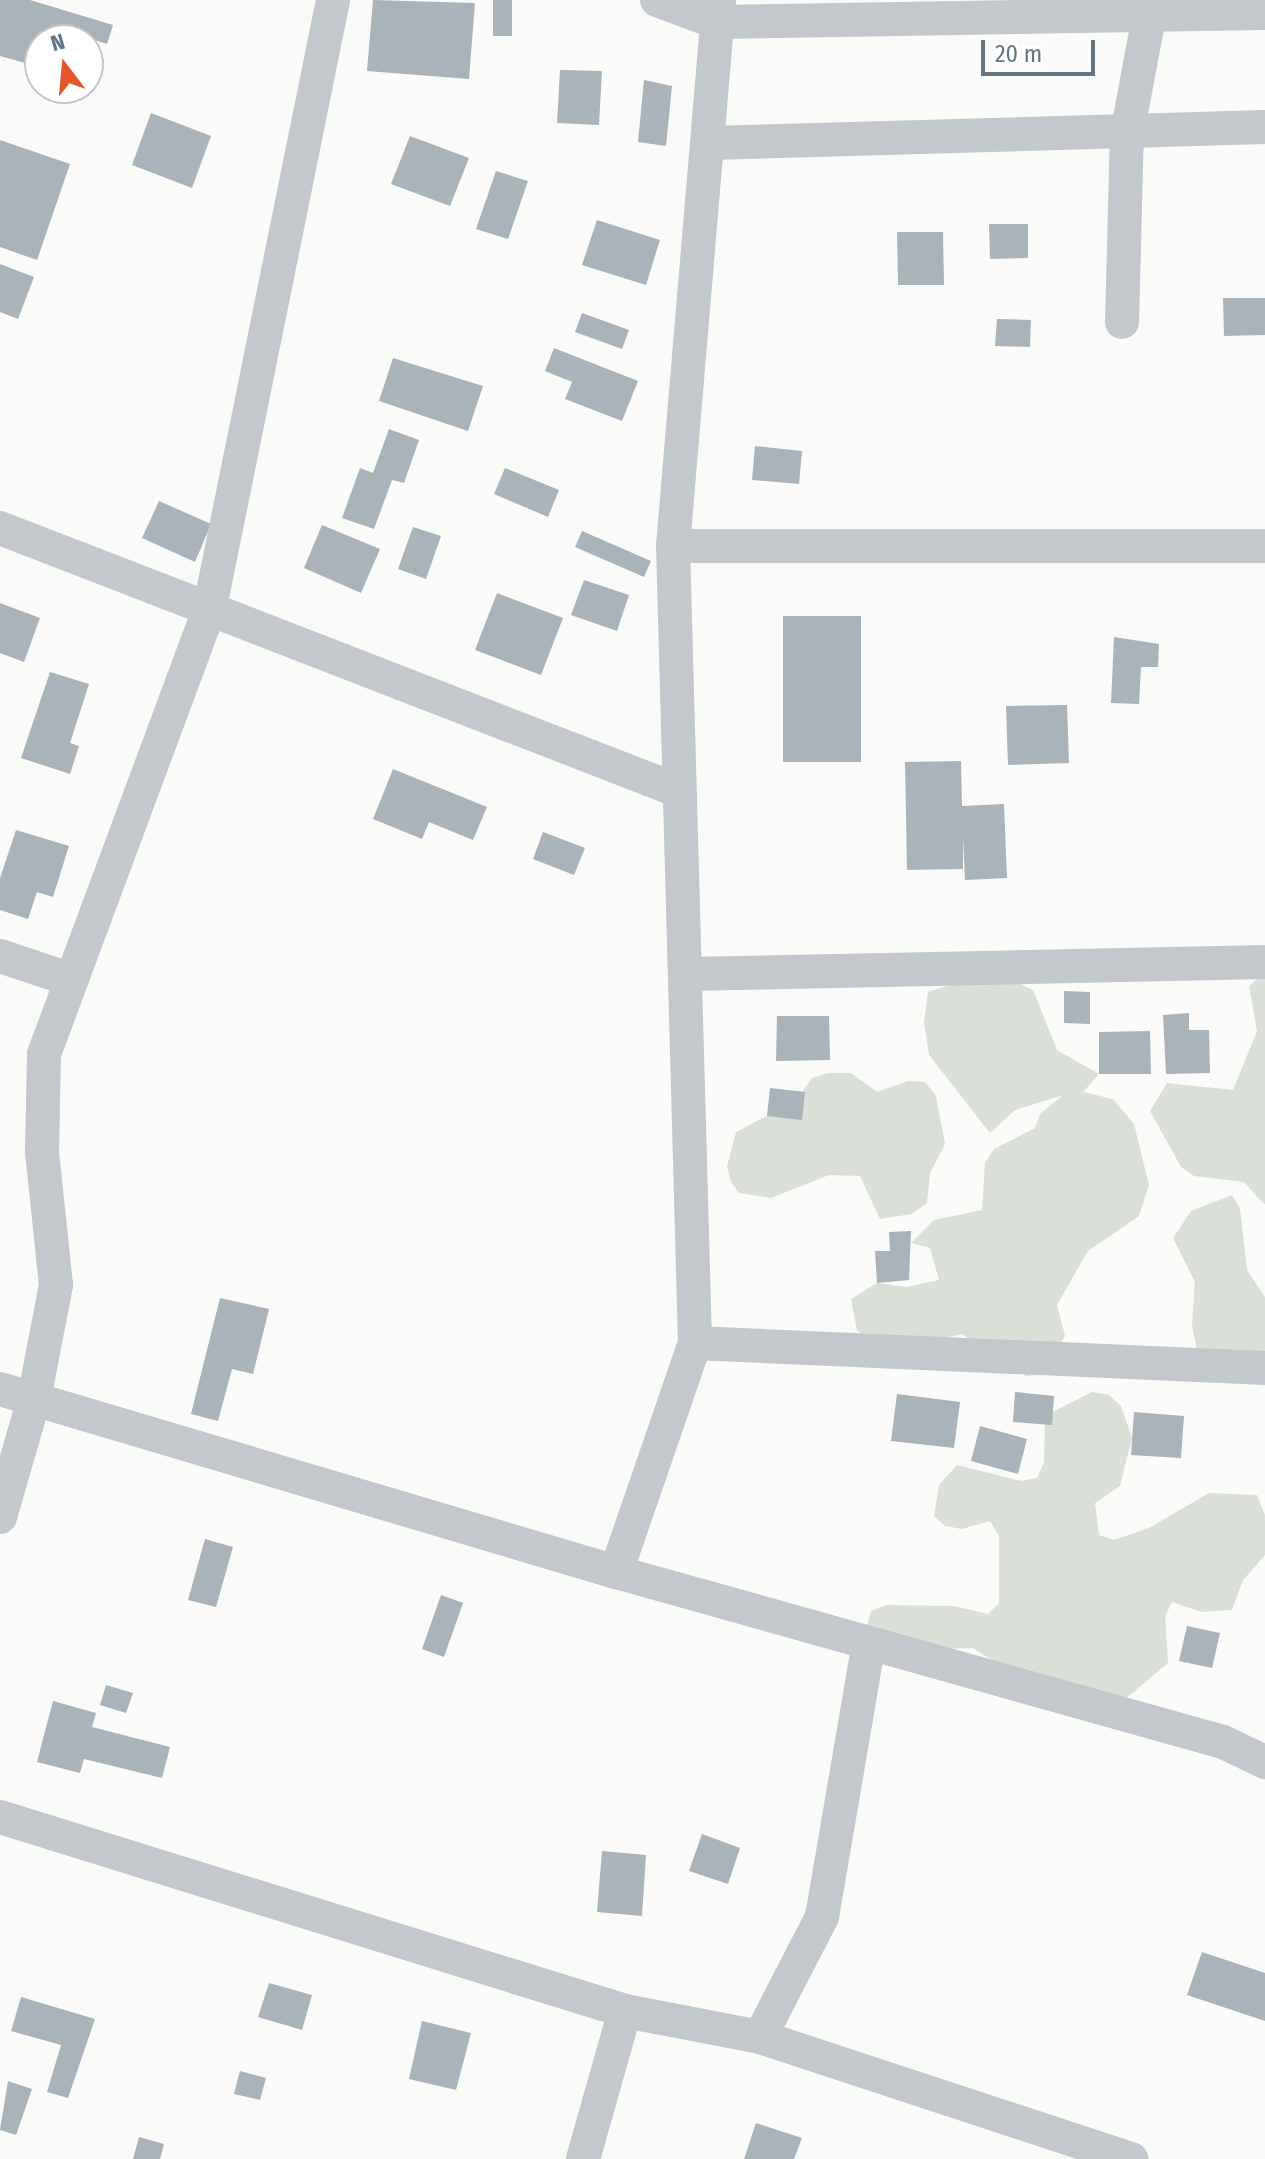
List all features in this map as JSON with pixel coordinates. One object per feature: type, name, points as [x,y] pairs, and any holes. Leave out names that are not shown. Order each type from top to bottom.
[{"type":"street","points":[[0,1517],[34,1399],[56,1285],[42,1151],[44,1054],[69,979],[210,607],[333,0]]},
{"type":"street","points":[[657,0],[717,11],[1150,8],[1265,13]]},
{"type":"street","points":[[1122,322],[1127,134],[1150,8]]},
{"type":"street","points":[[616,1572],[695,1343],[688,974],[677,790],[673,546],[711,143],[717,11]]},
{"type":"street","points":[[711,143],[1127,134],[1265,127]]},
{"type":"street","points":[[0,528],[677,790]]},
{"type":"street","points":[[673,546],[1265,546]]},
{"type":"street","points":[[0,956],[69,979]]},
{"type":"street","points":[[688,974],[1265,962]]},
{"type":"street","points":[[695,1343],[1265,1368]]},
{"type":"street","points":[[0,1389],[616,1572],[1223,1742],[1265,1762]]},
{"type":"street","points":[[760,2037],[822,1917],[869,1643]]},
{"type":"street","points":[[0,1817],[625,2011],[760,2037],[1131,2159]]},
{"type":"street","points":[[583,2159],[625,2011]]},
{"type":"shaded area","points":[[1265,972],[1264,1204],[1244,1182],[1194,1176],[1181,1167],[1150,1111],[1167,1083],[1233,1090],[1257,1031],[1249,986]]},
{"type":"shaded area","points":[[1018,983],[1033,990],[1057,1050],[1099,1074],[1083,1092],[1113,1099],[1134,1124],[1149,1185],[1139,1216],[1088,1251],[1057,1305],[1065,1336],[1040,1375],[1026,1376],[962,1334],[917,1344],[868,1340],[857,1330],[851,1299],[877,1283],[907,1287],[939,1280],[930,1248],[911,1243],[934,1220],[982,1210],[985,1163],[994,1149],[1035,1128],[1040,1114],[1063,1095],[1015,1110],[990,1133],[929,1055],[924,1022],[928,992],[953,984]]},
{"type":"shaded area","points":[[828,1073],[851,1073],[877,1092],[908,1081],[925,1082],[936,1096],[945,1144],[930,1173],[927,1203],[912,1214],[880,1219],[860,1176],[829,1175],[771,1198],[739,1193],[731,1182],[727,1166],[736,1132],[767,1116],[784,1117],[812,1078]]},
{"type":"shaded area","points":[[1232,1195],[1240,1208],[1247,1270],[1265,1297],[1265,1368],[1198,1355],[1192,1325],[1195,1282],[1173,1238],[1191,1211]]},
{"type":"shaded area","points":[[1092,1392],[1109,1395],[1121,1406],[1132,1438],[1120,1486],[1095,1503],[1099,1535],[1114,1540],[1149,1528],[1209,1493],[1257,1495],[1265,1515],[1265,1555],[1243,1580],[1232,1610],[1202,1612],[1172,1602],[1165,1616],[1168,1663],[1118,1705],[1013,1673],[973,1648],[939,1649],[867,1626],[871,1611],[887,1605],[954,1606],[988,1614],[999,1603],[999,1536],[990,1521],[962,1529],[945,1526],[934,1516],[939,1485],[957,1465],[1021,1481],[1037,1478],[1044,1463],[1045,1416]]},
{"type":"building","points":[[0,0],[30,0],[113,25],[107,44],[104,43],[104,24],[24,24],[24,63],[0,56]]},
{"type":"building","points":[[373,0],[475,3],[469,79],[367,71]]},
{"type":"building","points":[[493,0],[512,0],[512,36],[493,36]]},
{"type":"building","points":[[560,70],[602,71],[599,125],[557,123]]},
{"type":"building","points":[[644,80],[672,86],[666,146],[638,142]]},
{"type":"building","points":[[151,113],[211,136],[192,188],[132,165]]},
{"type":"building","points":[[410,136],[469,158],[450,206],[391,184]]},
{"type":"building","points":[[0,140],[70,164],[37,260],[0,247]]},
{"type":"building","points":[[496,171],[528,181],[508,239],[476,229]]},
{"type":"building","points":[[597,220],[660,240],[646,285],[582,265]]},
{"type":"building","points":[[989,224],[1028,224],[1028,258],[990,259]]},
{"type":"building","points":[[897,232],[943,232],[944,285],[898,285]]},
{"type":"building","points":[[0,264],[34,277],[18,319],[0,312]]},
{"type":"building","points":[[1223,298],[1265,298],[1265,335],[1224,336]]},
{"type":"building","points":[[582,313],[629,330],[622,349],[575,332]]},
{"type":"building","points":[[997,319],[1031,320],[1030,347],[995,346]]},
{"type":"building","points":[[554,348],[638,381],[622,421],[565,399],[572,382],[545,371]]},
{"type":"building","points":[[393,358],[483,386],[468,431],[379,401]]},
{"type":"building","points":[[389,429],[419,440],[404,483],[392,480],[374,529],[342,518],[360,468],[373,473]]},
{"type":"building","points":[[755,446],[802,451],[799,484],[752,480]]},
{"type":"building","points":[[505,468],[559,490],[548,517],[494,494]]},
{"type":"building","points":[[159,501],[211,524],[195,562],[142,538]]},
{"type":"building","points":[[322,525],[380,549],[361,593],[304,568]]},
{"type":"building","points":[[413,527],[441,536],[426,579],[398,569]]},
{"type":"building","points":[[582,531],[651,561],[644,577],[575,547]]},
{"type":"building","points":[[584,580],[629,595],[617,631],[571,615]]},
{"type":"building","points":[[497,593],[563,618],[541,675],[475,650]]},
{"type":"building","points":[[0,603],[40,618],[24,662],[0,653]]},
{"type":"building","points":[[783,616],[861,616],[861,762],[783,762]]},
{"type":"building","points":[[1114,637],[1159,644],[1158,667],[1141,667],[1139,704],[1111,703]]},
{"type":"building","points":[[50,672],[89,684],[70,743],[79,746],[70,774],[21,758]]},
{"type":"building","points":[[1067,705],[1069,763],[1008,765],[1006,706]]},
{"type":"building","points":[[961,761],[962,806],[1004,804],[1007,878],[965,880],[963,837],[963,869],[907,870],[905,762]]},
{"type":"building","points":[[393,769],[487,807],[473,840],[429,822],[422,839],[373,819]]},
{"type":"building","points":[[16,830],[69,846],[53,897],[37,892],[28,919],[0,910],[0,878]]},
{"type":"building","points":[[543,832],[585,848],[574,875],[533,859]]},
{"type":"building","points":[[1064,991],[1090,992],[1090,1024],[1064,1023]]},
{"type":"building","points":[[1189,1013],[1189,1030],[1209,1030],[1210,1073],[1166,1074],[1163,1015]]},
{"type":"building","points":[[777,1016],[829,1016],[830,1060],[776,1061]]},
{"type":"building","points":[[1150,1031],[1151,1074],[1099,1074],[1099,1032]]},
{"type":"building","points":[[770,1088],[805,1092],[802,1120],[767,1116]]},
{"type":"building","points":[[911,1231],[909,1280],[877,1283],[875,1251],[890,1251],[889,1232]]},
{"type":"building","points":[[220,1298],[269,1309],[253,1374],[232,1369],[218,1421],[191,1414]]},
{"type":"building","points":[[1015,1392],[1054,1396],[1052,1425],[1013,1422]]},
{"type":"building","points":[[897,1394],[960,1402],[954,1448],[891,1441]]},
{"type":"building","points":[[1134,1412],[1184,1416],[1181,1458],[1131,1455]]},
{"type":"building","points":[[980,1426],[1027,1439],[1018,1474],[971,1461]]},
{"type":"building","points":[[205,1539],[233,1547],[216,1607],[188,1600]]},
{"type":"building","points":[[441,1595],[463,1603],[444,1657],[422,1649]]},
{"type":"building","points":[[1187,1626],[1220,1633],[1212,1668],[1179,1661]]},
{"type":"building","points":[[106,1685],[133,1693],[126,1713],[100,1705]]},
{"type":"building","points":[[53,1701],[96,1713],[92,1727],[170,1747],[162,1778],[84,1759],[80,1773],[37,1762]]},
{"type":"building","points":[[702,1834],[740,1848],[728,1884],[689,1871]]},
{"type":"building","points":[[602,1851],[646,1855],[642,1916],[597,1912]]},
{"type":"building","points":[[1202,1952],[1265,1973],[1265,2021],[1187,1995]]},
{"type":"building","points":[[269,1983],[312,1995],[302,2030],[258,2017]]},
{"type":"building","points":[[21,1997],[95,2019],[68,2098],[47,2092],[61,2045],[11,2031]]},
{"type":"building","points":[[422,2021],[471,2033],[456,2090],[409,2079]]},
{"type":"building","points":[[240,2071],[266,2078],[260,2100],[234,2094]]},
{"type":"building","points":[[8,2081],[32,2089],[16,2135],[0,2130]]},
{"type":"building","points":[[756,2123],[802,2138],[794,2159],[744,2159]]},
{"type":"building","points":[[139,2137],[164,2144],[160,2159],[133,2159]]}]
